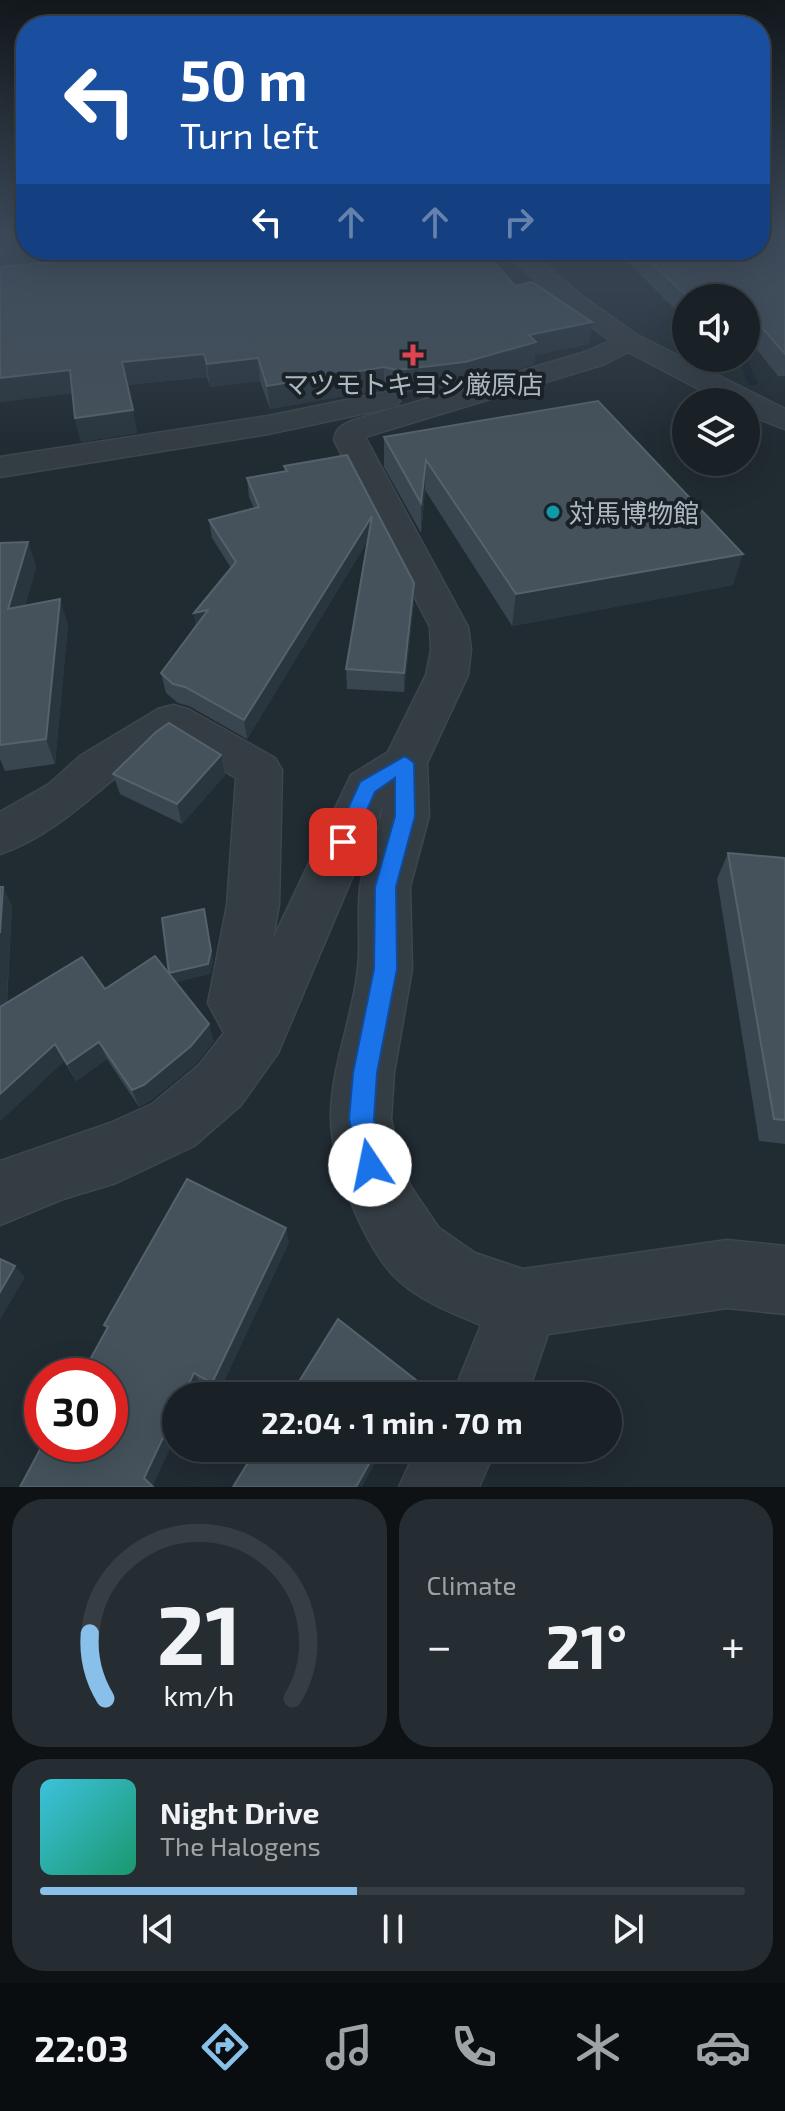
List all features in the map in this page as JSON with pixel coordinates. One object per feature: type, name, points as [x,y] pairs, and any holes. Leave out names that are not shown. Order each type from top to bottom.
[{"type":"street","points":[[582,307],[628,341],[718,388]]},
{"type":"street","points":[[0,467],[268,425],[385,401],[628,341]]},
{"type":"street","points":[[628,341],[595,358],[350,433],[349,440],[449,627],[451,650],[447,675],[405,763],[405,816],[385,887],[385,969],[365,1073],[361,1119],[370,1165],[388,1210],[416,1251],[451,1277],[490,1295],[523,1303],[727,1274],[785,1280]]},
{"type":"street","points":[[760,409],[785,420]]},
{"type":"street","points":[[0,835],[65,796],[96,768],[173,720],[259,770],[253,905],[236,1003],[258,1034]]},
{"type":"street","points":[[0,1193],[63,1168],[116,1152],[173,1125],[220,1085],[258,1034],[367,787],[405,763]]},
{"type":"street","points":[[496,1382],[523,1303]]},
{"type":"street","points":[[437,1487],[451,1462]]},
{"type":"building","points":[[0,307],[570,307],[592,322],[529,335],[536,342],[465,362],[397,370],[384,367],[267,386],[258,358],[207,364],[204,354],[122,362],[133,410],[75,418],[70,370],[0,378]]},
{"type":"building","points":[[760,307],[785,307],[785,354],[760,325]]},
{"type":"building","name":"対馬博物館","points":[[598,401],[743,554],[516,594],[426,460],[421,503],[384,437]]},
{"type":"building","points":[[347,455],[414,583],[404,673],[346,669],[372,516],[244,720],[185,687],[173,684],[161,673],[208,610],[194,613],[236,562],[209,520],[259,507],[247,478],[287,471],[284,466]]},
{"type":"building","points":[[28,542],[8,609],[60,599],[46,739],[0,745],[0,543]]},
{"type":"building","points":[[169,723],[221,755],[177,804],[113,774]]},
{"type":"building","points":[[728,853],[784,858],[785,861],[785,1120],[774,1119]]},
{"type":"building","points":[[0,887],[3,887],[0,933]]},
{"type":"building","points":[[204,909],[211,951],[208,964],[169,973],[162,918]]},
{"type":"building","points":[[155,956],[209,1024],[191,1046],[144,1085],[132,1090],[99,1042],[67,1064],[55,1044],[0,1094],[0,1007],[82,957],[105,989]]},
{"type":"building","points":[[187,1179],[286,1228],[212,1382],[194,1373],[190,1382],[162,1382],[162,1440],[144,1478],[153,1487],[20,1487],[33,1462],[128,1462],[128,1358],[91,1358],[108,1327],[104,1325]]},
{"type":"building","points":[[0,1259],[15,1266],[0,1292]]},
{"type":"building","points":[[338,1319],[416,1380],[415,1382],[299,1382]]},
{"type":"building","points":[[248,1462],[370,1462],[356,1487],[233,1487]]},
{"type":"waterway","points":[[748,372],[753,383]]},
{"type":"place","name":"マツモトキヨシ厳原店","points":[[413,355]]},
{"type":"place","name":"対馬博物館","points":[[553,512]]},
{"type":"route","points":[[343,842],[367,787],[405,763],[405,816],[385,887],[385,969],[365,1073],[361,1119],[370,1165]]}]
